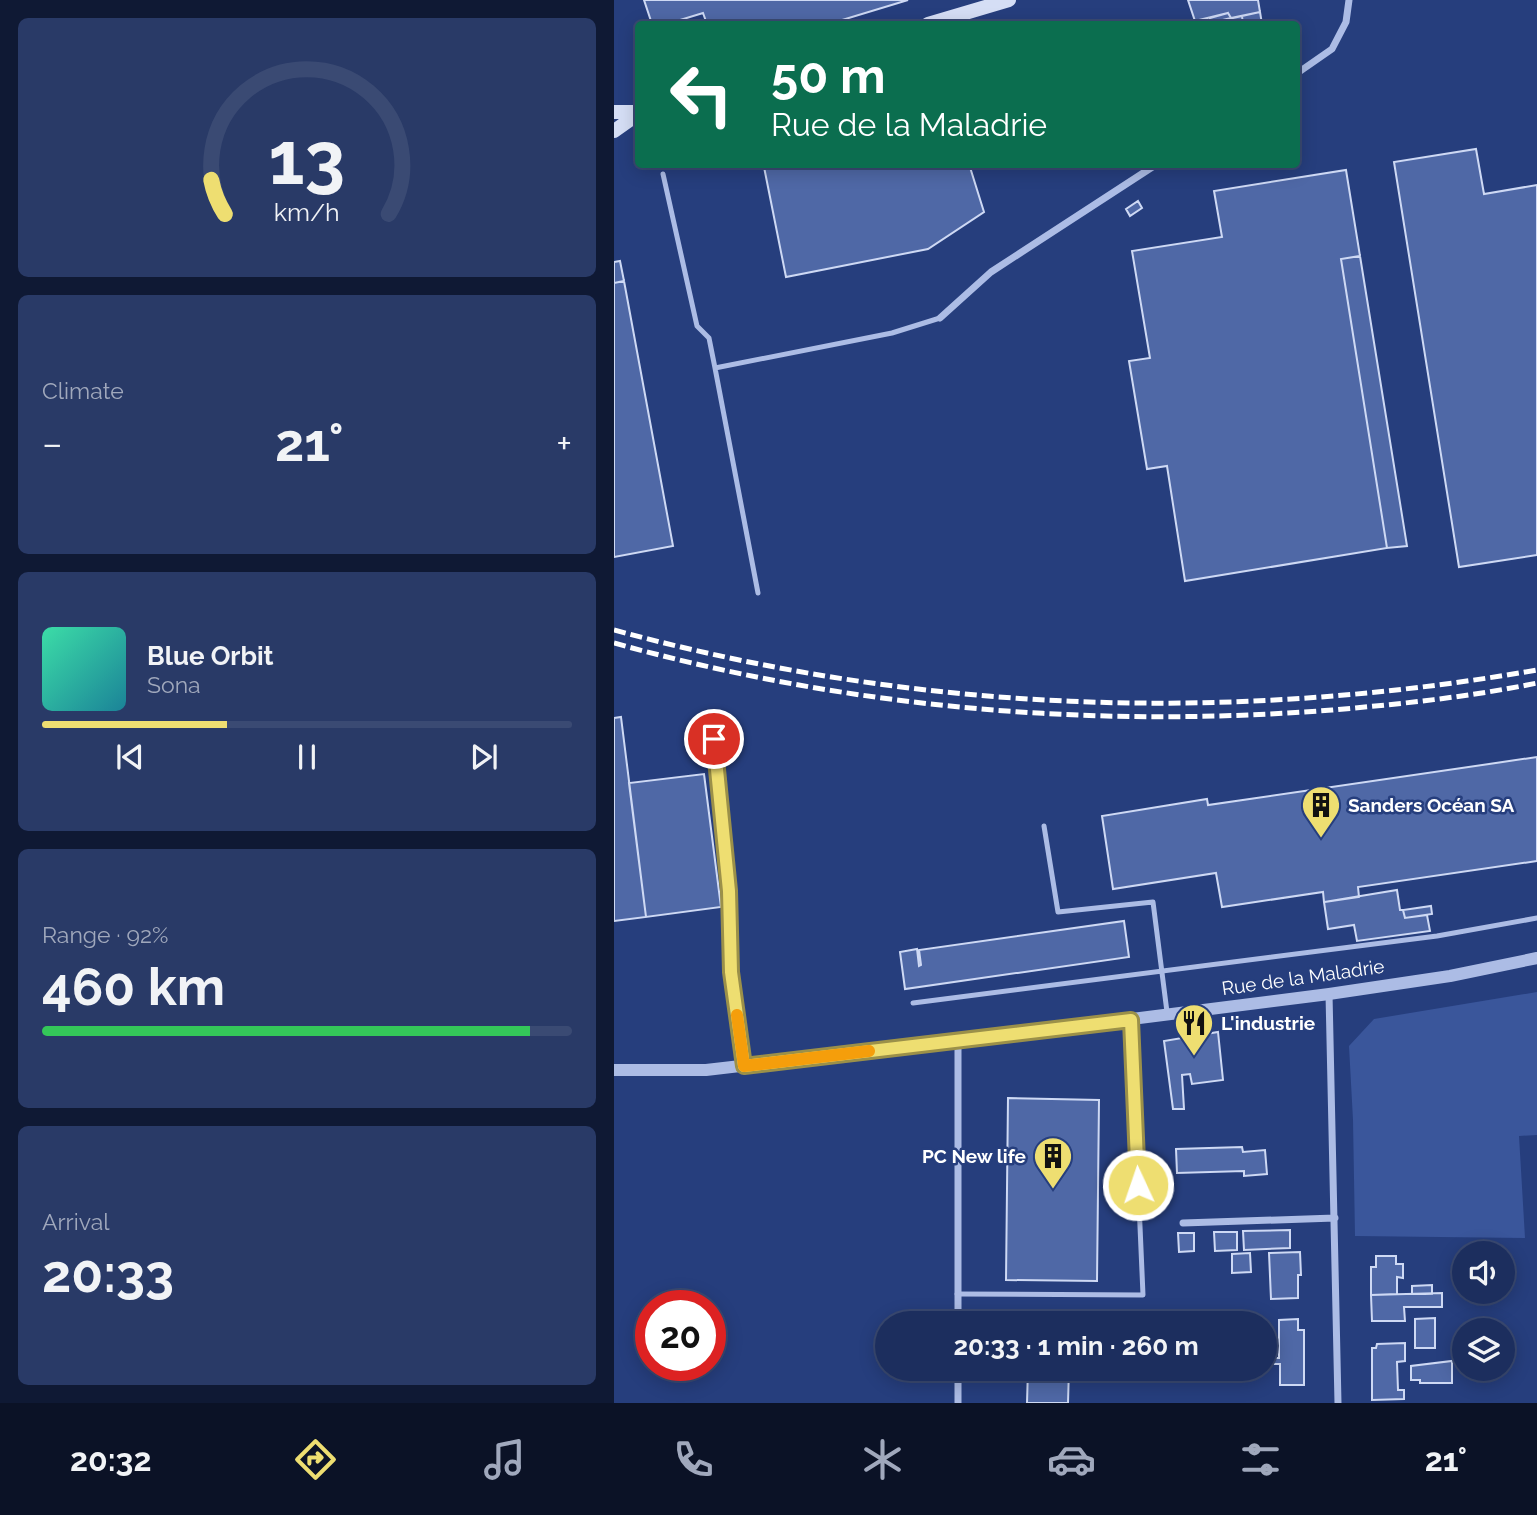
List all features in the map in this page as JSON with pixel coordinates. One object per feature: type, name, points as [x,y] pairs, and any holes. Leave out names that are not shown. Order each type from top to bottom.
[{"type":"main road","points":[[938,21],[1009,0]]},
{"type":"main road","points":[[614,112],[635,113]]},
{"type":"main road","points":[[614,131],[635,115]]},
{"type":"street","points":[[1300,71],[1332,48],[1346,22],[1347,2]]},
{"type":"street","points":[[940,318],[991,272],[1150,168]]},
{"type":"street","name":"Rue de la Maladrie","points":[[614,1070],[706,1070],[958,1041],[1329,994],[1450,976],[1537,958]]},
{"type":"street","points":[[1329,994],[1338,1403]]},
{"type":"street","points":[[958,1041],[958,1311]]},
{"type":"street","points":[[1183,1223],[1335,1218]]},
{"type":"street","points":[[958,1381],[958,1403]]},
{"type":"lane","points":[[663,174],[697,326],[709,338],[758,593]]},
{"type":"lane","points":[[715,368],[892,332],[940,318]]},
{"type":"lane","points":[[714,739],[729,891],[731,972],[744,1066]]},
{"type":"lane","points":[[1043,826],[1058,912],[1153,902],[1167,1015]]},
{"type":"lane","points":[[913,1003],[1437,936],[1537,918]]},
{"type":"lane","points":[[957,1294],[1143,1295],[1131,1020]]},
{"type":"shaded area","points":[[1537,992],[1537,1135],[1519,1136],[1525,1238],[1355,1236],[1349,1046],[1374,1019]]},
{"type":"building","points":[[644,0],[908,0],[839,21],[706,21],[703,13],[677,21],[651,21]]},
{"type":"building","points":[[1188,0],[1258,0],[1260,12],[1231,18],[1228,13],[1195,21]]},
{"type":"building","points":[[1260,12],[1262,21],[1243,21],[1242,16]]},
{"type":"building","points":[[1228,13],[1231,18],[1210,21],[1210,18]]},
{"type":"building","points":[[1242,16],[1243,21],[1219,21]]},
{"type":"building","points":[[1476,149],[1484,194],[1537,185],[1537,555],[1459,567],[1394,162]]},
{"type":"building","points":[[764,168],[970,168],[984,212],[928,249],[786,277]]},
{"type":"building","points":[[1346,170],[1360,256],[1341,259],[1387,548],[1185,581],[1167,466],[1147,469],[1129,361],[1150,358],[1132,251],[1222,237],[1214,191]]},
{"type":"building","points":[[1138,201],[1142,208],[1130,216],[1126,209]]},
{"type":"building","points":[[1360,256],[1407,546],[1387,548],[1341,259]]},
{"type":"building","points":[[620,261],[624,281],[614,283],[614,262]]},
{"type":"building","points":[[624,281],[673,546],[614,557],[614,283]]},
{"type":"building","points":[[621,717],[646,917],[614,921],[614,718]]},
{"type":"building","name":"Sanders Océan SA","points":[[1537,757],[1537,861],[1358,887],[1359,897],[1324,902],[1323,892],[1222,907],[1216,873],[1113,889],[1102,816],[1207,799],[1208,805]]},
{"type":"building","points":[[704,774],[721,907],[646,917],[629,783]]},
{"type":"building","points":[[1397,890],[1400,910],[1403,910],[1405,918],[1427,915],[1430,931],[1357,941],[1354,925],[1328,929],[1324,902]]},
{"type":"building","points":[[1431,906],[1432,914],[1405,918],[1403,910]]},
{"type":"building","points":[[1124,921],[1129,957],[905,989],[900,952],[917,949],[919,966],[919,950]]},
{"type":"building","name":"L'industrie","points":[[1218,1032],[1223,1080],[1192,1084],[1190,1074],[1182,1075],[1184,1109],[1173,1109],[1164,1041]]},
{"type":"building","name":"PC New life","points":[[1008,1098],[1099,1100],[1097,1281],[1006,1280]]},
{"type":"building","points":[[1242,1147],[1243,1152],[1265,1150],[1267,1174],[1244,1176],[1244,1171],[1177,1173],[1176,1149]]},
{"type":"building","points":[[1290,1230],[1290,1248],[1244,1250],[1243,1231]]},
{"type":"building","points":[[1214,1232],[1237,1232],[1237,1250],[1215,1251]]},
{"type":"building","points":[[1178,1233],[1194,1233],[1194,1251],[1179,1252]]},
{"type":"building","points":[[1300,1252],[1298,1298],[1271,1299],[1269,1253]]},
{"type":"building","points":[[1250,1253],[1251,1272],[1232,1273],[1232,1254]]},
{"type":"building","points":[[1376,1256],[1396,1256],[1396,1264],[1403,1264],[1403,1278],[1397,1277],[1397,1294],[1371,1295],[1371,1267],[1376,1267]]},
{"type":"building","points":[[1432,1285],[1432,1294],[1412,1294],[1412,1286]]},
{"type":"building","points":[[1442,1293],[1442,1307],[1404,1307],[1405,1321],[1372,1321],[1371,1295]]},
{"type":"building","points":[[1435,1318],[1435,1348],[1415,1348],[1415,1319]]},
{"type":"building","points":[[1298,1319],[1298,1330],[1304,1330],[1304,1385],[1280,1385],[1280,1364],[1277,1364],[1279,1320]]},
{"type":"building","points":[[1405,1343],[1405,1361],[1397,1362],[1398,1390],[1404,1390],[1404,1399],[1372,1400],[1372,1348],[1376,1348],[1377,1344]]},
{"type":"building","points":[[1452,1361],[1452,1383],[1420,1383],[1420,1380],[1411,1380],[1411,1366]]},
{"type":"building","points":[[1028,1381],[1069,1381],[1068,1403],[1027,1403]]},
{"type":"railway","points":[[614,630],[729,658],[843,679],[958,693],[1073,701],[1189,703],[1304,698],[1420,687],[1537,670]]},
{"type":"railway","points":[[614,643],[791,684],[880,698],[1061,714],[1151,717],[1332,710],[1435,700],[1537,683]]},
{"type":"slow traffic","points":[[737,1015],[744,1066],[869,1051]]},
{"type":"place","name":"Sanders Océan SA","points":[[1321,839]]},
{"type":"place","name":"L'industrie","points":[[1194,1057]]},
{"type":"place","name":"PC New life","points":[[1053,1190]]},
{"type":"route","points":[[714,739],[729,891],[731,972],[744,1066],[1131,1020],[1138,1185]]}]
